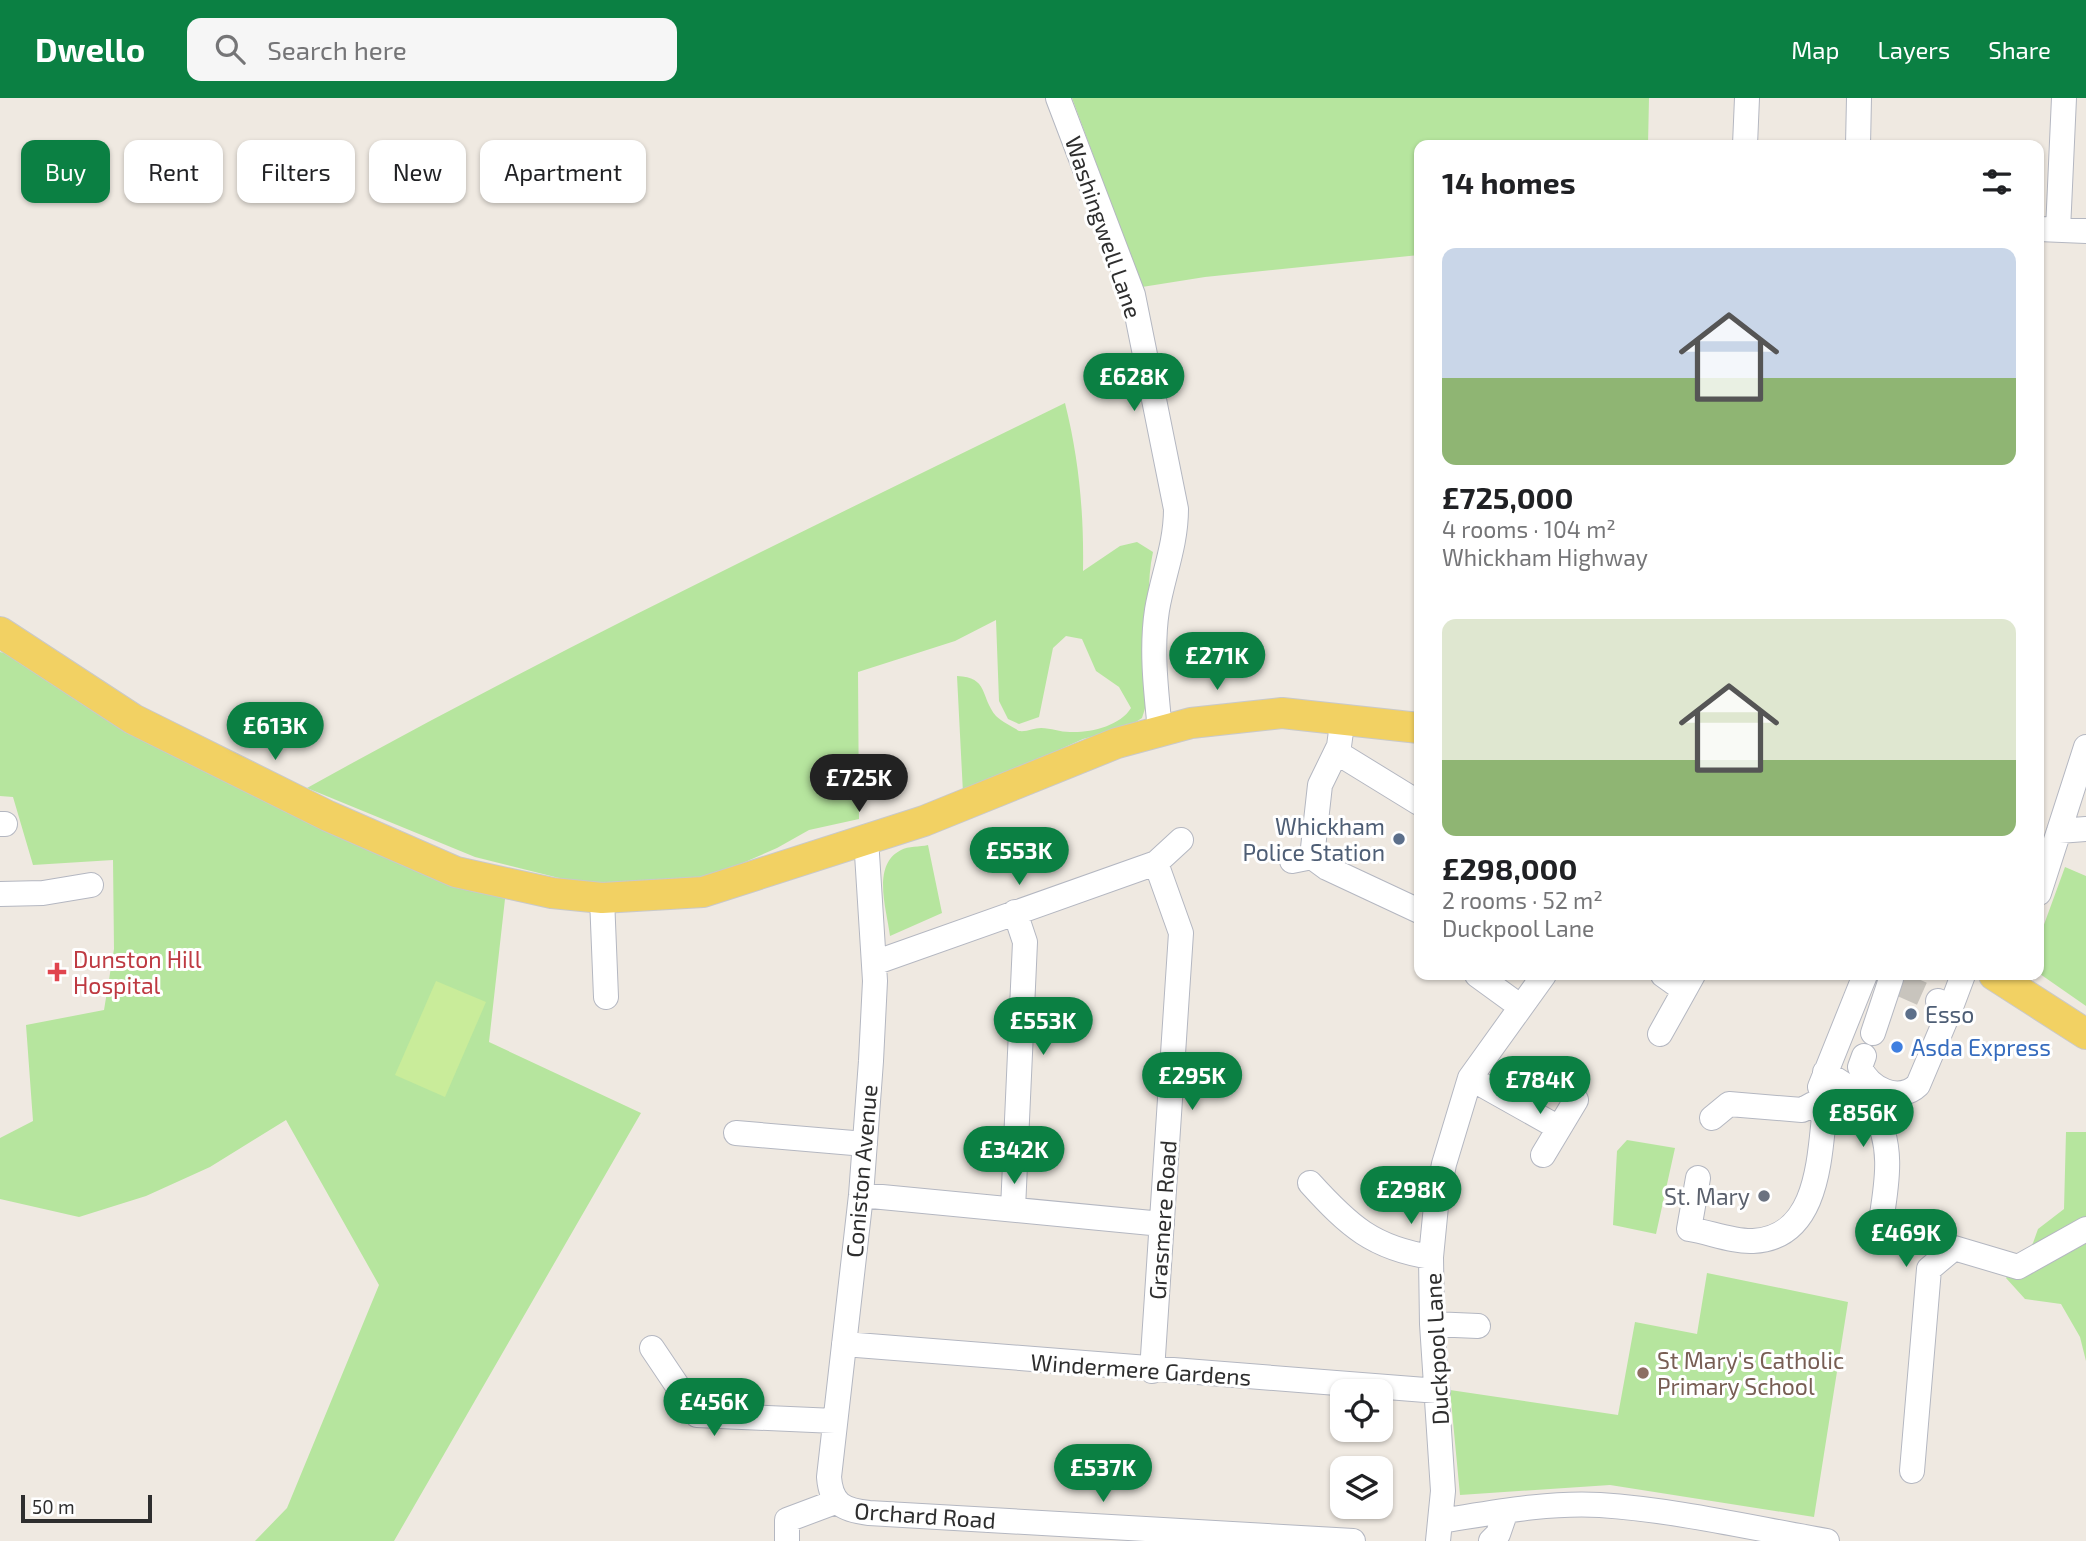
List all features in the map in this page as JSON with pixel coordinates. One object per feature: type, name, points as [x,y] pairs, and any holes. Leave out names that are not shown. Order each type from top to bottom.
[{"type":"main road","points":[[0,632],[132,719],[328,816],[456,872],[552,893],[602,898],[703,892],[924,821],[1117,743],[1160,730],[1226,717],[1282,713],[1343,717],[1414,727]]},
{"type":"main road","points":[[2008,980],[2086,1034]]},
{"type":"street","name":"Washingwell Lane","points":[[1058,98],[1133,295],[1176,509],[1176,534],[1157,611],[1156,687],[1160,730]]},
{"type":"street","points":[[1745,140],[1747,98]]},
{"type":"street","points":[[1858,98],[1858,140]]},
{"type":"street","points":[[2064,98],[2049,230],[2086,231]]},
{"type":"street","points":[[1343,717],[1336,752],[1320,785],[1302,859],[1414,909]]},
{"type":"street","points":[[2044,878],[2086,747]]},
{"type":"street","points":[[1336,752],[1414,800]]},
{"type":"street","points":[[2059,831],[2086,829]]},
{"type":"street","name":"Coniston Avenue","points":[[835,1502],[829,1477],[862,1195],[874,963],[866,838]]},
{"type":"street","points":[[874,963],[1156,863],[1181,840]]},
{"type":"street","name":"Grasmere Road","points":[[1152,1371],[1181,933],[1156,863]]},
{"type":"street","points":[[0,894],[43,893],[91,885]]},
{"type":"street","points":[[602,898],[606,997]]},
{"type":"street","points":[[1013,1209],[1025,942],[1016,912]]},
{"type":"street","points":[[1484,980],[1521,1007]]},
{"type":"street","name":"Duckpool Lane","points":[[1439,1531],[1442,1481],[1432,1324],[1431,1257],[1436,1206],[1444,1164],[1470,1078],[1540,980]]},
{"type":"street","points":[[1712,1118],[1729,1104],[1802,1110],[1813,1104],[1863,980]]},
{"type":"street","points":[[1873,1033],[1894,980]]},
{"type":"street","points":[[1864,1056],[1860,1067],[1863,1074],[1883,1091],[1900,1094],[1912,1091],[1917,1085],[1945,1004],[1960,980]]},
{"type":"street","points":[[1660,1034],[1689,982]]},
{"type":"street","points":[[1825,1072],[1871,1106],[1880,1126],[1887,1149],[1887,1180],[1878,1234]]},
{"type":"street","points":[[1470,1078],[1559,1128]]},
{"type":"street","points":[[1543,1155],[1576,1100]]},
{"type":"street","points":[[1698,1178],[1689,1228],[1752,1241],[1774,1237],[1800,1220],[1809,1200],[1824,1117],[1813,1104]]},
{"type":"street","points":[[736,1133],[865,1144]]},
{"type":"street","points":[[1309,1185],[1367,1237],[1398,1252],[1431,1257]]},
{"type":"street","points":[[862,1195],[1162,1224]]},
{"type":"street","points":[[1912,1471],[1929,1269],[1954,1248],[2018,1267],[2086,1229]]},
{"type":"street","points":[[1432,1324],[1478,1326]]},
{"type":"street","name":"Windermere Gardens","points":[[844,1345],[1152,1371],[1438,1391]]},
{"type":"street","points":[[652,1348],[696,1415],[835,1421]]},
{"type":"street","points":[[787,1541],[787,1520],[835,1502]]},
{"type":"street","name":"Orchard Road","points":[[835,1502],[840,1508],[869,1513],[1272,1539],[1353,1541]]},
{"type":"street","points":[[1439,1531],[1506,1511],[1599,1505],[1731,1523],[1813,1540]]},
{"type":"street","points":[[1491,1541],[1498,1534],[1506,1511]]},
{"type":"green space","points":[[1072,98],[1649,98],[1648,140],[1414,140],[1414,256],[1205,277],[1142,287]]},
{"type":"green space","points":[[1065,403],[1080,486],[1083,571],[1120,546],[1137,542],[1153,552],[1149,594],[1150,678],[1142,718],[1128,727],[1083,739],[963,793],[957,676],[967,677],[979,684],[996,716],[1019,731],[1041,728],[1070,732],[1095,730],[1112,724],[1131,708],[1119,687],[1096,671],[1082,639],[1066,636],[1053,648],[1039,717],[1019,724],[1008,719],[999,701],[996,620],[955,641],[858,672],[859,819],[809,830],[777,848],[706,879],[634,886],[563,879],[475,857],[307,788],[589,638]]},
{"type":"green space","points":[[0,652],[12,655],[443,876],[505,899],[489,1042],[641,1113],[394,1541],[255,1541],[287,1508],[379,1285],[286,1120],[210,1167],[146,1196],[79,1217],[0,1199],[0,1138],[33,1121],[26,1025],[104,1010],[114,949],[113,860],[33,865],[13,797],[0,796]]},
{"type":"green space","points":[[928,845],[942,913],[890,936],[883,889],[886,866],[901,850]]},
{"type":"green space","points":[[2065,867],[2086,876],[2086,1006],[2044,977],[2044,925]]},
{"type":"green space","points":[[436,981],[486,1002],[445,1097],[395,1075]]},
{"type":"green space","points":[[2066,1132],[2086,1132],[2086,1361],[2080,1337],[2061,1304],[2025,1299],[2006,1278],[2033,1243],[2038,1229],[2064,1209]]},
{"type":"green space","points":[[1627,1140],[1675,1148],[1656,1234],[1613,1225],[1617,1151]]},
{"type":"green space","name":"St Mary's Catholic Primary School","points":[[1707,1273],[1848,1302],[1814,1517],[1610,1485],[1460,1495],[1450,1390],[1618,1415],[1635,1322],[1697,1334]]},
{"type":"tunnel","points":[[1900,984],[1938,1001]]},
{"type":"place","name":"Whickham Police Station","points":[[1399,839]]},
{"type":"place","name":"Dunston Hill Hospital","points":[[57,972]]},
{"type":"place","name":"Esso","points":[[1911,1014]]},
{"type":"place","name":"Asda Express","points":[[1897,1047]]},
{"type":"place","name":"St. Mary","points":[[1764,1196]]},
{"type":"place","name":"St Mary's Catholic Primary School","points":[[1643,1373]]}]
